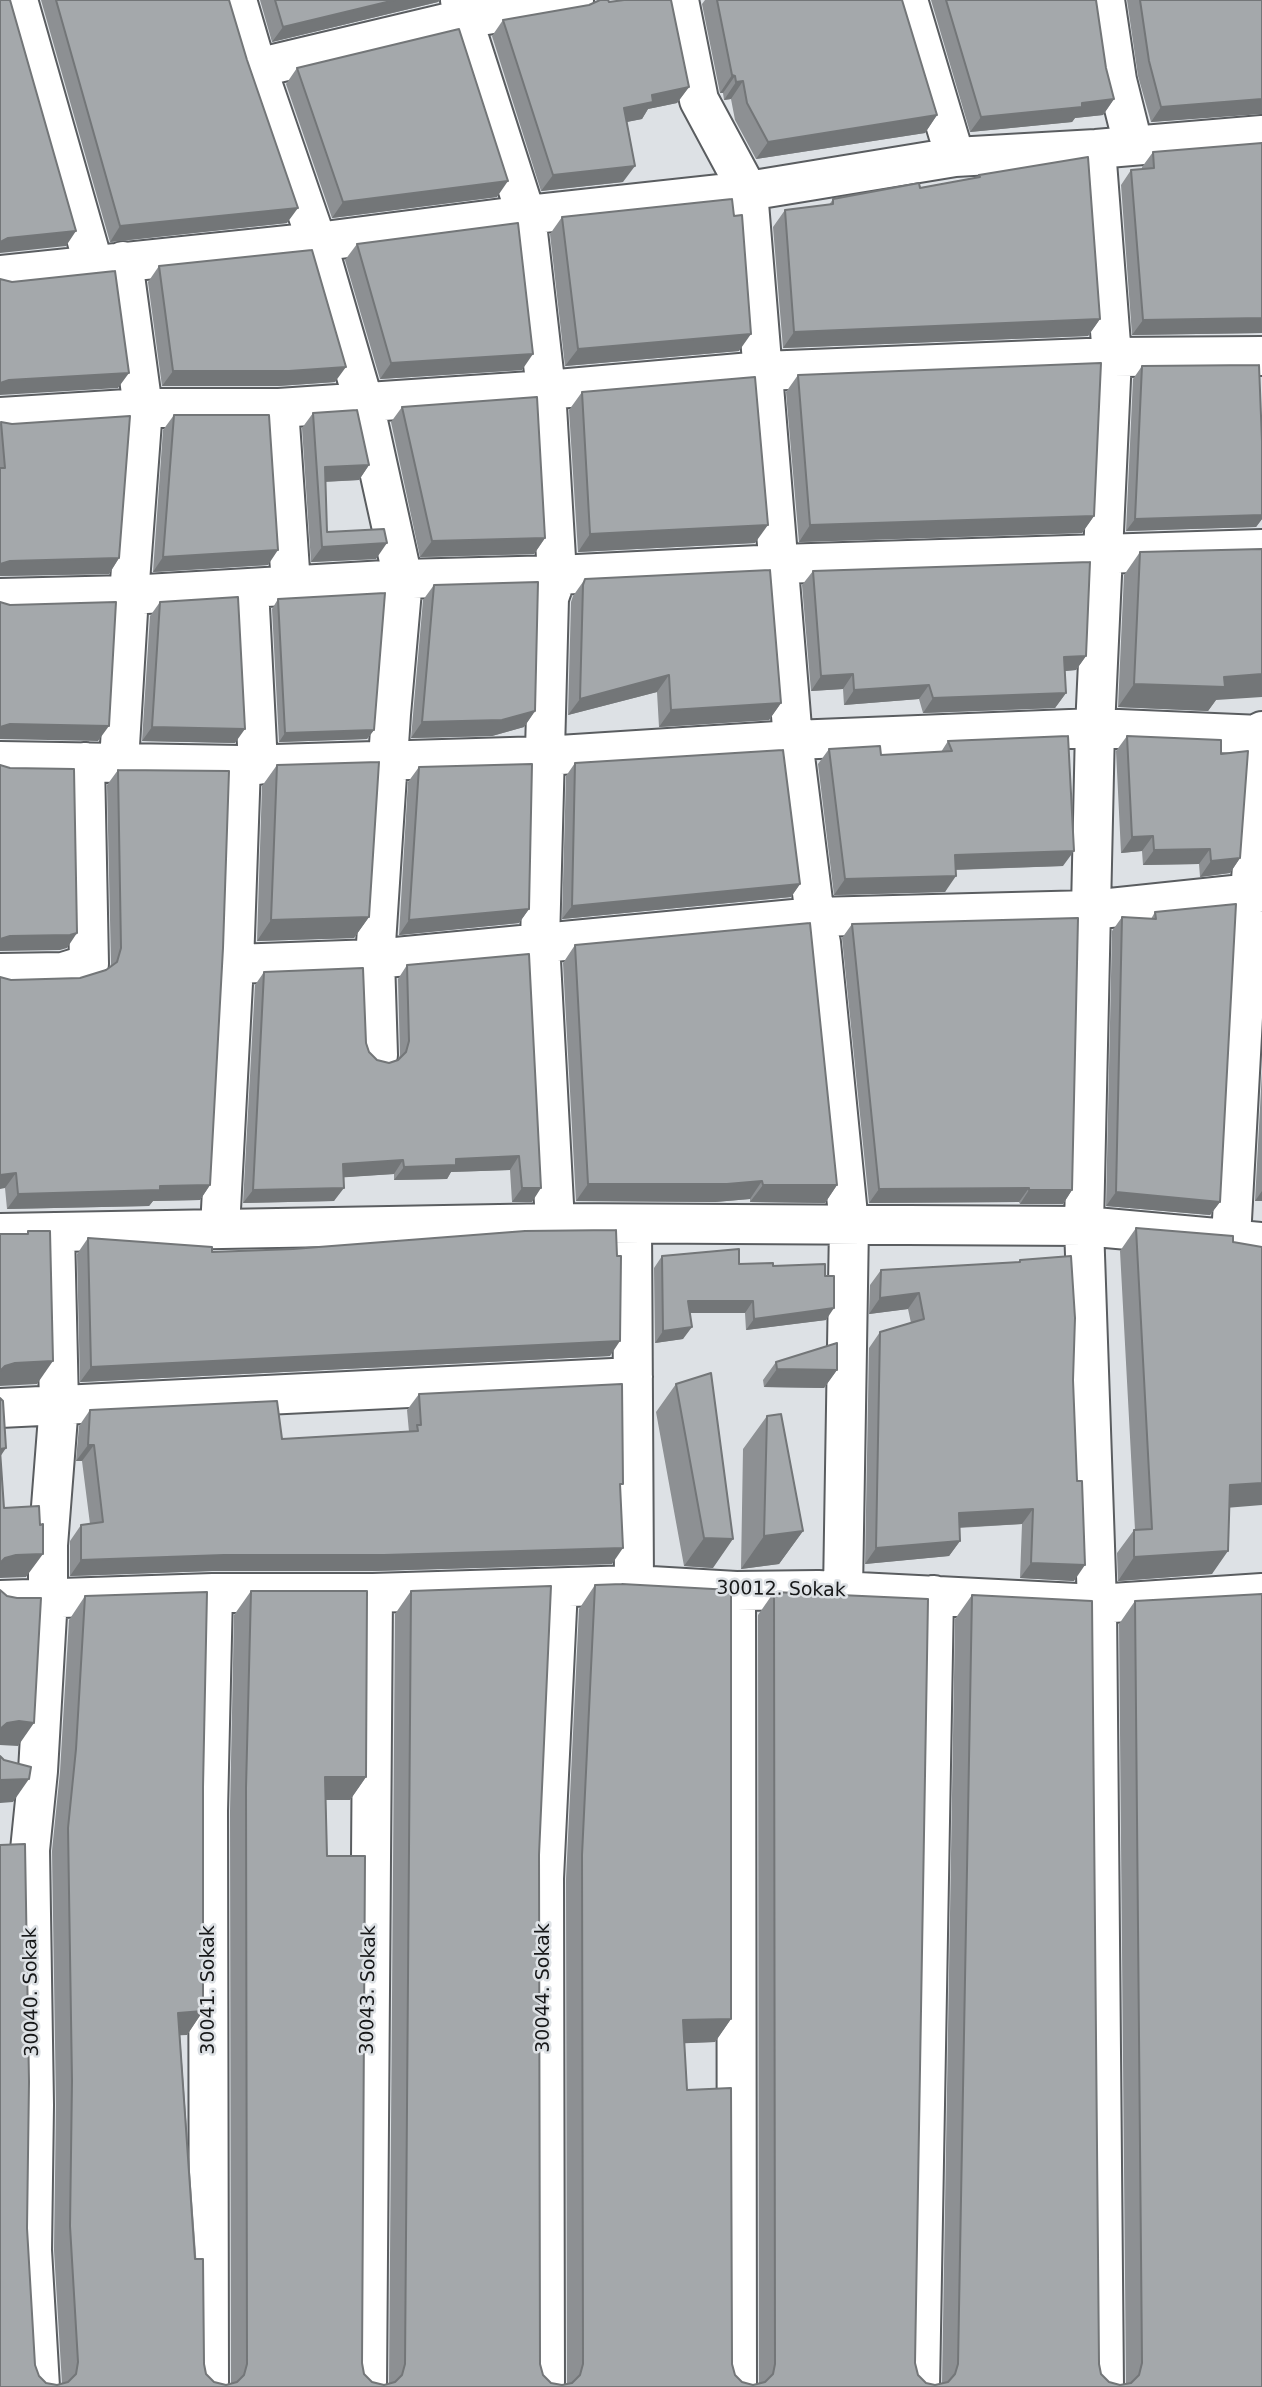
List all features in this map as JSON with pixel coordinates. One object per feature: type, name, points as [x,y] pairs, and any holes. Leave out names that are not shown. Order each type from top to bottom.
[{"type":"street","points":[[0,973],[63,972],[89,964],[102,762],[129,595],[143,408],[108,264],[18,0]]},
{"type":"street","points":[[237,0],[257,68],[317,242],[364,403],[403,579],[375,958],[378,1055]]},
{"type":"street","points":[[257,68],[462,10],[574,0]]},
{"type":"street","points":[[679,0],[699,100],[748,191],[793,740],[815,917],[821,943],[849,1225],[843,1591]]},
{"type":"street","points":[[908,0],[955,157]]},
{"type":"street","points":[[1105,0],[1117,80],[1133,144]]},
{"type":"street","points":[[462,10],[526,215],[546,390],[556,575],[549,598],[540,942],[555,1223]]},
{"type":"street","points":[[0,275],[317,242],[526,215],[748,191],[955,157],[1262,135]]},
{"type":"street","points":[[1096,149],[1112,357],[1095,728],[1084,1226],[1097,1604],[1104,2387]]},
{"type":"street","points":[[0,417],[143,408],[279,408],[364,403],[763,371],[1112,357],[1262,356]]},
{"type":"street","points":[[279,408],[291,585]]},
{"type":"street","points":[[0,598],[129,595],[403,579],[780,564],[1262,549]]},
{"type":"street","points":[[220,1228],[234,964],[249,765],[249,588]]},
{"type":"street","points":[[0,761],[249,765],[544,756],[793,740],[1095,728],[1262,733],[1247,1240],[1084,1226],[555,1223],[0,1233]]},
{"type":"street","points":[[234,964],[375,958],[815,917],[1091,910],[1256,892]]},
{"type":"street","points":[[632,1224],[634,1584]]},
{"type":"street","name":"30040. Sokak","points":[[40,2387],[32,2250],[34,2105],[15,1852],[38,1771],[48,1597],[48,1545],[59,1404],[55,1232]]},
{"type":"street","points":[[0,1408],[633,1377]]},
{"type":"street","name":"30012. Sokak","points":[[0,1600],[213,1593],[373,1593],[634,1584],[736,1591],[843,1591],[1097,1604],[1262,1593]]},
{"type":"street","name":"30044. Sokak","points":[[545,2387],[544,1878],[558,1588]]},
{"type":"street","points":[[736,1591],[737,2387]]},
{"type":"street","name":"30041. Sokak","points":[[209,2387],[208,1811],[213,1593]]},
{"type":"street","name":"30043. Sokak","points":[[367,2387],[373,1593]]},
{"type":"street","points":[[920,2387],[934,1595]]},
{"type":"street","points":[[0,1766],[38,1771]]},
{"type":"building","points":[[0,0],[10,0],[76,231],[8,238],[0,242]]},
{"type":"building","points":[[56,0],[229,0],[298,208],[120,226]]},
{"type":"building","points":[[275,0],[395,0],[283,27]]},
{"type":"building","points":[[600,0],[671,0],[689,87],[652,95],[653,102],[624,108],[635,166],[553,175],[503,20],[589,5]]},
{"type":"building","points":[[717,0],[902,0],[937,115],[768,142],[747,103],[743,81],[736,82],[735,76],[732,75]]},
{"type":"building","points":[[946,0],[1096,0],[1106,68],[1114,99],[1082,103],[1082,107],[981,117]]},
{"type":"building","points":[[1140,0],[1262,0],[1262,99],[1161,107],[1149,61]]},
{"type":"building","points":[[459,29],[508,181],[343,202],[297,68]]},
{"type":"building","points":[[1262,143],[1262,318],[1143,320],[1131,170],[1154,168],[1153,152]]},
{"type":"building","points":[[1088,157],[1100,319],[794,332],[785,210],[833,204],[833,199],[919,183],[920,188]]},
{"type":"building","points":[[732,199],[734,216],[742,215],[751,334],[578,349],[562,217]]},
{"type":"building","points":[[518,223],[533,354],[391,363],[357,244]]},
{"type":"building","points":[[312,250],[346,367],[289,371],[173,371],[159,266]]},
{"type":"building","points":[[115,271],[129,373],[9,380],[0,383],[0,279],[12,282]]},
{"type":"building","points":[[1101,363],[1094,516],[810,525],[798,375]]},
{"type":"building","points":[[1259,365],[1262,515],[1135,519],[1142,366]]},
{"type":"building","points":[[755,377],[768,525],[590,534],[582,392]]},
{"type":"building","points":[[537,397],[545,538],[432,541],[402,407]]},
{"type":"building","points":[[357,410],[369,465],[325,467],[327,532],[384,529],[387,543],[322,547],[313,413]]},
{"type":"building","points":[[174,415],[269,415],[278,550],[163,557]]},
{"type":"building","points":[[130,416],[119,558],[10,561],[0,564],[0,468],[5,468],[1,422],[12,424]]},
{"type":"building","points":[[1262,549],[1262,674],[1224,677],[1225,687],[1134,684],[1140,552]]},
{"type":"building","points":[[1090,562],[1086,656],[1064,657],[1066,693],[933,698],[929,685],[854,690],[853,674],[821,676],[813,571]]},
{"type":"building","points":[[770,570],[781,703],[671,710],[669,675],[580,699],[585,579]]},
{"type":"building","points":[[538,582],[535,711],[502,720],[422,722],[434,585]]},
{"type":"building","points":[[385,593],[374,730],[285,733],[278,599]]},
{"type":"building","points":[[238,597],[245,729],[152,727],[160,602]]},
{"type":"building","points":[[0,602],[10,605],[116,602],[109,726],[10,724],[0,727]]},
{"type":"building","points":[[1068,736],[1074,851],[955,855],[956,876],[845,879],[829,749],[880,746],[881,755],[952,751],[948,741]]},
{"type":"building","points":[[1127,736],[1221,740],[1221,754],[1248,751],[1240,858],[1211,861],[1210,849],[1154,850],[1153,836],[1132,837]]},
{"type":"building","points":[[783,750],[800,884],[572,906],[575,763]]},
{"type":"building","points":[[379,762],[369,917],[271,920],[277,765]]},
{"type":"building","points":[[532,764],[529,909],[409,920],[419,767]]},
{"type":"building","points":[[0,765],[10,768],[74,769],[77,933],[10,936],[0,939]]},
{"type":"building","points":[[118,770],[229,771],[223,948],[210,1185],[160,1186],[160,1190],[18,1194],[16,1173],[0,1175],[0,977],[11,980],[80,978],[106,970],[117,962],[121,948]]},
{"type":"building","points":[[1236,904],[1220,1202],[1116,1192],[1122,917],[1156,919],[1155,912]]},
{"type":"building","points":[[1078,918],[1072,1190],[879,1189],[852,924]]},
{"type":"building","points":[[810,923],[837,1185],[763,1185],[762,1181],[727,1184],[588,1184],[575,945]]},
{"type":"building","points":[[529,954],[541,1188],[522,1188],[519,1156],[456,1159],[456,1165],[404,1167],[403,1160],[343,1164],[344,1188],[253,1190],[264,972],[363,968],[366,1043],[369,1052],[377,1060],[389,1063],[398,1060],[406,1052],[409,1041],[407,965]]},
{"type":"building","points":[[1136,1228],[1233,1236],[1233,1242],[1262,1247],[1262,1483],[1230,1485],[1228,1551],[1134,1557],[1134,1530],[1152,1529]]},
{"type":"building","points":[[616,1230],[617,1256],[621,1256],[620,1341],[91,1367],[88,1238],[212,1247],[212,1252],[293,1249],[525,1231]]},
{"type":"building","points":[[28,1231],[50,1231],[53,1361],[15,1363],[0,1371],[0,1234],[28,1234]]},
{"type":"building","points":[[739,1249],[739,1264],[825,1264],[825,1276],[834,1276],[834,1308],[754,1319],[753,1301],[688,1301],[692,1327],[663,1331],[662,1256]]},
{"type":"building","points":[[1071,1256],[1075,1318],[1073,1380],[1077,1481],[1082,1481],[1085,1565],[1031,1563],[1033,1509],[959,1513],[960,1541],[876,1548],[880,1332],[924,1319],[919,1293],[880,1298],[881,1270],[1020,1262]]},
{"type":"building","points":[[837,1343],[837,1370],[777,1369],[776,1362]]},
{"type":"building","points":[[711,1373],[733,1539],[704,1538],[676,1384]]},
{"type":"building","points":[[622,1384],[623,1484],[620,1484],[623,1548],[81,1560],[81,1525],[103,1522],[94,1445],[88,1445],[90,1410],[277,1401],[282,1439],[418,1431],[417,1425],[421,1425],[419,1394]]},
{"type":"building","points":[[0,1398],[3,1401],[6,1448],[0,1449]]},
{"type":"building","points":[[781,1414],[803,1531],[764,1536],[767,1416]]},
{"type":"building","points":[[0,1450],[4,1508],[39,1506],[40,1525],[43,1524],[43,1554],[16,1555],[5,1558],[0,1563]]},
{"type":"building","points":[[595,1585],[731,1590],[731,2019],[683,2020],[687,2090],[731,2088],[732,2364],[735,2375],[742,2382],[753,2385],[765,2382],[773,2374],[775,2364],[774,1592],[928,1599],[915,2363],[918,2375],[926,2383],[935,2385],[948,2382],[955,2374],[958,2364],[972,1595],[1092,1601],[1099,2364],[1101,2374],[1109,2382],[1120,2385],[1131,2383],[1139,2375],[1142,2363],[1135,1601],[1262,1594],[1262,2387],[0,2387],[0,1845],[25,1844],[29,2082],[27,2228],[35,2365],[39,2376],[46,2383],[57,2385],[68,2382],[76,2374],[78,2362],[70,2226],[72,2081],[68,1828],[76,1749],[85,1596],[207,1592],[203,1787],[203,2011],[178,2013],[195,2259],[203,2259],[204,2364],[206,2374],[214,2382],[226,2385],[237,2382],[244,2375],[247,2364],[246,1788],[251,1591],[367,1591],[366,1777],[325,1777],[327,1856],[365,1856],[362,2363],[364,2374],[372,2382],[384,2385],[395,2382],[402,2375],[405,2364],[411,1591],[551,1586],[539,1855],[540,2364],[543,2375],[551,2383],[572,2383],[580,2375],[583,2364],[582,1855]]},
{"type":"building","points":[[0,1590],[7,1596],[17,1598],[41,1598],[34,1723],[7,1723],[0,1729]]},
{"type":"building","points":[[0,1756],[4,1760],[31,1767],[29,1779],[0,1780]]}]
